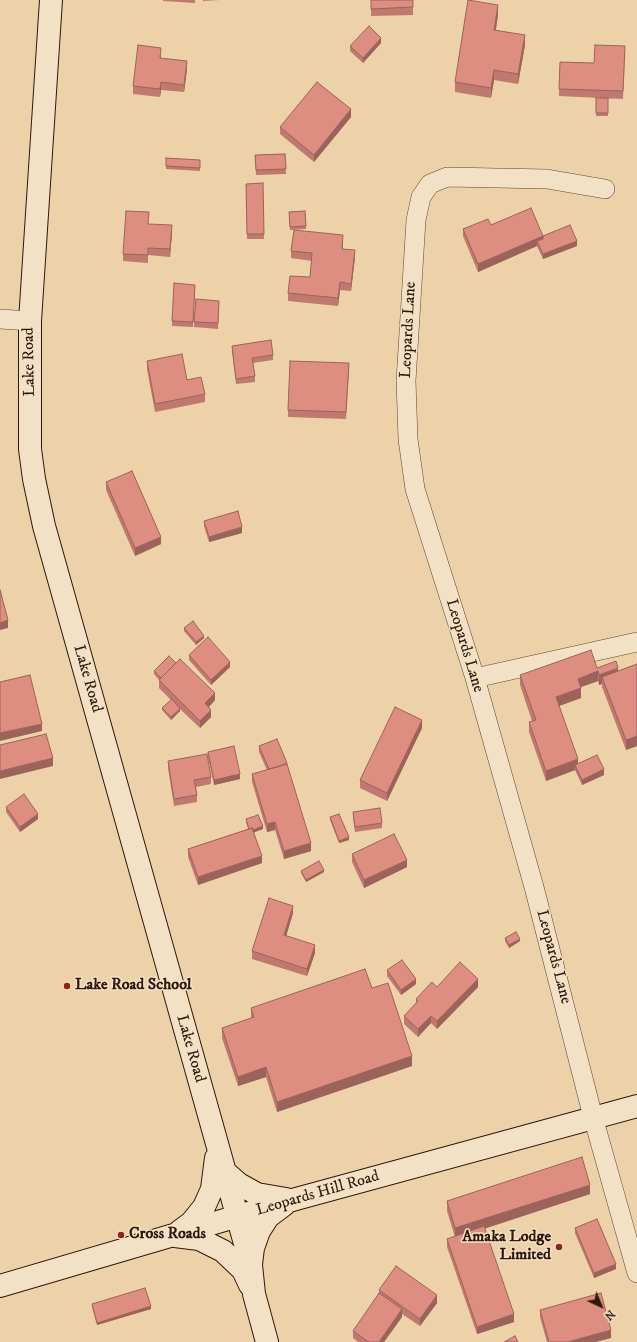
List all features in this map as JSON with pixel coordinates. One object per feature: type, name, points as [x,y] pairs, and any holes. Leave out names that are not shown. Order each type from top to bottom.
[{"type":"main road","name":"Lake Road","points":[[52,0],[30,321],[30,449],[34,480],[44,526],[236,1217],[251,1265],[254,1294],[267,1342]]},
{"type":"main road","name":"Leopards Hill Road","points":[[0,1286],[296,1199],[637,1106]]},
{"type":"main road","points":[[174,1235],[191,1223],[204,1207],[212,1189],[217,1147]]},
{"type":"main road","points":[[224,1171],[239,1184],[257,1194],[276,1198],[296,1199]]},
{"type":"main road","points":[[251,1265],[253,1248],[259,1231],[268,1217],[281,1206],[296,1199]]},
{"type":"main road","points":[[174,1235],[199,1240],[223,1251],[243,1270],[254,1294]]},
{"type":"street","name":"Leopards Lane","points":[[605,189],[546,179],[447,177],[430,184],[421,197],[416,220],[406,373],[408,439],[415,488],[475,678],[534,887],[594,1118],[637,1273]]},
{"type":"street","points":[[0,319],[30,321]]},
{"type":"street","points":[[475,678],[637,642]]},
{"type":"building","points":[[371,0],[413,0],[413,7],[371,9]]},
{"type":"building","points":[[468,0],[498,5],[494,30],[525,35],[518,74],[494,70],[491,88],[455,82]]},
{"type":"building","points":[[369,26],[381,38],[363,58],[350,46]]},
{"type":"building","points":[[138,45],[161,48],[160,58],[187,61],[184,85],[161,82],[160,89],[133,86]]},
{"type":"building","points":[[595,45],[625,46],[623,91],[559,89],[560,62],[594,63]]},
{"type":"building","points":[[317,82],[351,109],[314,155],[280,127]]},
{"type":"building","points":[[596,98],[608,98],[608,113],[596,113]]},
{"type":"building","points":[[285,154],[286,169],[256,170],[255,155]]},
{"type":"building","points":[[166,158],[200,160],[200,168],[166,166]]},
{"type":"building","points":[[263,183],[264,234],[247,234],[246,184]]},
{"type":"building","points":[[531,208],[543,236],[478,264],[463,229],[488,219],[491,225]]},
{"type":"building","points":[[126,211],[149,212],[148,224],[172,225],[170,249],[148,248],[148,255],[123,254]]},
{"type":"building","points":[[305,211],[306,226],[290,227],[289,212]]},
{"type":"building","points":[[570,225],[577,241],[543,254],[537,241],[543,239],[543,236]]},
{"type":"building","points":[[294,230],[343,235],[342,249],[355,250],[351,284],[340,282],[338,298],[288,293],[290,276],[310,277],[312,253],[291,251]]},
{"type":"building","points":[[174,283],[195,285],[193,322],[172,321]]},
{"type":"building","points":[[196,299],[219,301],[218,323],[194,322]]},
{"type":"building","points":[[271,340],[273,355],[252,358],[255,376],[236,379],[232,346]]},
{"type":"building","points":[[182,354],[187,380],[201,377],[205,394],[155,404],[147,361]]},
{"type":"building","points":[[290,361],[349,363],[346,412],[288,410]]},
{"type":"building","points":[[132,471],[161,537],[135,548],[106,482]]},
{"type":"building","points":[[238,511],[242,527],[209,537],[204,521]]},
{"type":"building","points":[[0,590],[8,620],[0,623]]},
{"type":"building","points":[[193,621],[204,636],[196,642],[184,628]]},
{"type":"building","points":[[208,637],[230,662],[211,680],[189,655]]},
{"type":"building","points":[[591,650],[597,668],[616,661],[618,668],[599,675],[598,671],[578,679],[581,688],[556,697],[578,759],[546,771],[529,722],[536,720],[520,675]]},
{"type":"building","points":[[169,656],[176,663],[161,678],[154,671]]},
{"type":"building","points":[[180,659],[215,693],[205,703],[211,710],[200,721],[159,680]]},
{"type":"building","points":[[637,664],[637,736],[626,740],[602,677]]},
{"type":"building","points":[[30,675],[42,724],[0,733],[0,682]]},
{"type":"building","points":[[172,699],[180,709],[171,717],[162,708]]},
{"type":"building","points":[[395,707],[422,720],[387,793],[360,780]]},
{"type":"building","points":[[46,734],[53,758],[0,771],[0,745]]},
{"type":"building","points":[[277,739],[287,763],[269,769],[259,746]]},
{"type":"building","points":[[234,746],[240,774],[214,780],[208,752]]},
{"type":"building","points":[[207,754],[211,777],[194,780],[197,795],[174,799],[168,761]]},
{"type":"building","points":[[597,755],[604,769],[582,780],[575,765]]},
{"type":"building","points":[[287,764],[311,843],[284,851],[275,822],[267,824],[252,774]]},
{"type":"building","points":[[24,794],[38,814],[20,827],[6,807]]},
{"type":"building","points":[[380,808],[382,823],[355,827],[353,812]]},
{"type":"building","points":[[339,814],[349,837],[339,841],[330,817]]},
{"type":"building","points":[[258,815],[263,826],[253,830],[252,828],[249,829],[246,819]]},
{"type":"building","points":[[252,828],[262,856],[198,877],[188,849]]},
{"type":"building","points":[[394,834],[407,860],[364,880],[352,854]]},
{"type":"building","points":[[319,861],[324,870],[306,880],[301,871]]},
{"type":"building","points":[[269,898],[293,906],[284,935],[315,945],[307,969],[252,951]]},
{"type":"building","points":[[516,932],[520,939],[509,945],[505,938]]},
{"type":"building","points":[[402,960],[416,979],[401,990],[387,970]]},
{"type":"building","points":[[460,962],[478,979],[437,1021],[431,1016],[418,1029],[404,1016],[418,1001],[416,999],[432,982],[437,987]]},
{"type":"building","points":[[365,969],[372,988],[388,983],[412,1056],[277,1102],[266,1067],[238,1077],[222,1028],[254,1017],[251,1008]]},
{"type":"building","points":[[582,1157],[590,1185],[455,1228],[447,1201]]},
{"type":"building","points":[[597,1219],[616,1264],[594,1273],[575,1228]]},
{"type":"building","points":[[484,1226],[514,1314],[477,1327],[447,1239]]},
{"type":"building","points":[[396,1266],[437,1295],[420,1319],[379,1290]]},
{"type":"building","points":[[145,1288],[151,1306],[97,1323],[92,1304]]},
{"type":"building","points":[[379,1293],[402,1309],[379,1342],[369,1342],[353,1331]]},
{"type":"building","points":[[601,1293],[611,1330],[568,1342],[549,1342],[540,1310]]},
{"type":"building","points":[[515,1336],[518,1342],[504,1342]]},
{"type":"place","name":"Lake Road School","points":[[67,986]]},
{"type":"place","name":"Cross Roads","points":[[121,1235]]},
{"type":"place","name":"Amaka Lodge Limited","points":[[559,1247]]}]
